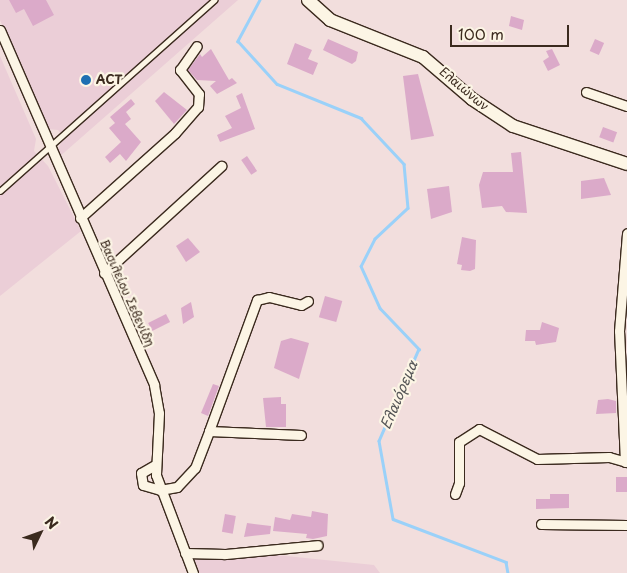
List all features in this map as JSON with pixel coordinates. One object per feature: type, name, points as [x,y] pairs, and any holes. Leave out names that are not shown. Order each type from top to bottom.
[{"type":"street","name":"Ελαιώνων","points":[[308,0],[330,20],[424,57],[472,99],[513,126],[627,164]]},
{"type":"street","name":"Βασιλείου Σεβενίδη","points":[[0,30],[156,392],[159,430],[155,465],[160,490],[193,573]]},
{"type":"street","points":[[80,218],[175,133],[198,107],[199,94],[180,70],[197,46]]},
{"type":"street","points":[[586,92],[627,106]]},
{"type":"street","points":[[104,274],[221,166]]},
{"type":"street","points":[[455,494],[459,483],[459,442],[479,429],[537,459],[609,457],[626,462],[619,331],[627,233]]},
{"type":"street","points":[[155,465],[143,471],[140,480],[145,487],[160,490],[177,487],[186,480],[195,468],[257,300],[269,297],[301,306],[308,301]]},
{"type":"street","points":[[209,431],[301,435]]},
{"type":"street","points":[[541,524],[627,525]]},
{"type":"street","points":[[185,552],[225,554],[318,545]]},
{"type":"lane","points":[[0,191],[214,0]]},
{"type":"shaded area","name":"ACT","points":[[0,0],[238,0],[58,158],[57,151],[64,137],[58,130],[47,129],[0,20]]},
{"type":"shaded area","points":[[0,56],[36,139],[34,151],[48,166],[81,231],[0,296]]},
{"type":"shaded area","points":[[276,555],[374,565],[380,573],[197,573],[192,557]]},
{"type":"building","points":[[9,0],[46,0],[54,15],[33,26],[24,9],[16,13]]},
{"type":"building","points":[[511,16],[524,20],[522,30],[509,26]]},
{"type":"building","points":[[328,39],[358,52],[356,61],[352,64],[323,50]]},
{"type":"building","points":[[595,39],[604,43],[599,55],[590,51]]},
{"type":"building","points":[[295,43],[312,50],[308,59],[318,63],[313,75],[287,64]]},
{"type":"building","points":[[211,49],[229,80],[232,78],[237,83],[217,94],[210,86],[216,81],[197,80],[188,70],[200,54],[202,57]]},
{"type":"building","points":[[552,49],[560,65],[548,71],[543,61],[549,57],[546,51]]},
{"type":"building","points":[[418,74],[434,136],[411,140],[403,76]]},
{"type":"building","points":[[164,92],[187,110],[174,124],[155,101]]},
{"type":"building","points":[[242,93],[255,129],[220,142],[217,135],[232,128],[225,116],[241,108],[236,96]]},
{"type":"building","points":[[131,99],[135,104],[126,112],[131,119],[125,124],[141,142],[126,161],[120,154],[110,163],[105,157],[121,142],[109,128],[115,123],[110,117]]},
{"type":"building","points":[[603,127],[617,132],[613,142],[599,137]]},
{"type":"building","points":[[521,152],[527,213],[506,212],[502,206],[482,208],[479,185],[483,172],[513,172],[511,153]]},
{"type":"building","points":[[247,156],[257,171],[251,175],[241,160]]},
{"type":"building","points":[[604,178],[611,195],[581,199],[581,181]]},
{"type":"building","points":[[449,186],[452,212],[431,219],[427,189]]},
{"type":"building","points":[[462,237],[476,240],[475,269],[470,271],[461,270],[462,265],[457,264]]},
{"type":"building","points":[[188,238],[200,252],[186,262],[176,246]]},
{"type":"building","points":[[325,296],[342,301],[336,322],[319,317]]},
{"type":"building","points":[[191,302],[194,317],[183,324],[181,308]]},
{"type":"building","points":[[166,314],[170,322],[152,331],[148,323]]},
{"type":"building","points":[[542,322],[559,328],[556,342],[536,345],[535,341],[525,341],[526,330],[540,330]]},
{"type":"building","points":[[291,338],[309,343],[299,379],[274,368],[281,341]]},
{"type":"building","points":[[213,384],[219,386],[208,416],[201,413]]},
{"type":"building","points":[[281,397],[281,404],[286,404],[286,427],[266,427],[263,398]]},
{"type":"building","points":[[608,399],[616,401],[616,413],[596,414],[598,400]]},
{"type":"building","points":[[616,477],[627,477],[627,492],[616,492]]},
{"type":"building","points":[[550,494],[569,494],[569,508],[536,509],[536,499],[550,499]]},
{"type":"building","points":[[312,511],[328,514],[327,536],[313,539],[306,538],[307,534],[273,531],[275,517],[290,520],[292,514],[311,517]]},
{"type":"building","points":[[225,514],[236,516],[233,534],[222,532]]},
{"type":"building","points":[[247,523],[271,526],[270,534],[244,537]]},
{"type":"waterway","name":"Ελαιόρεμα","points":[[260,0],[238,41],[277,84],[361,118],[404,164],[408,208],[375,239],[361,266],[380,308],[419,349],[379,441],[393,519],[506,562],[508,573]]},
{"type":"place","name":"ACT","points":[[86,80]]}]
